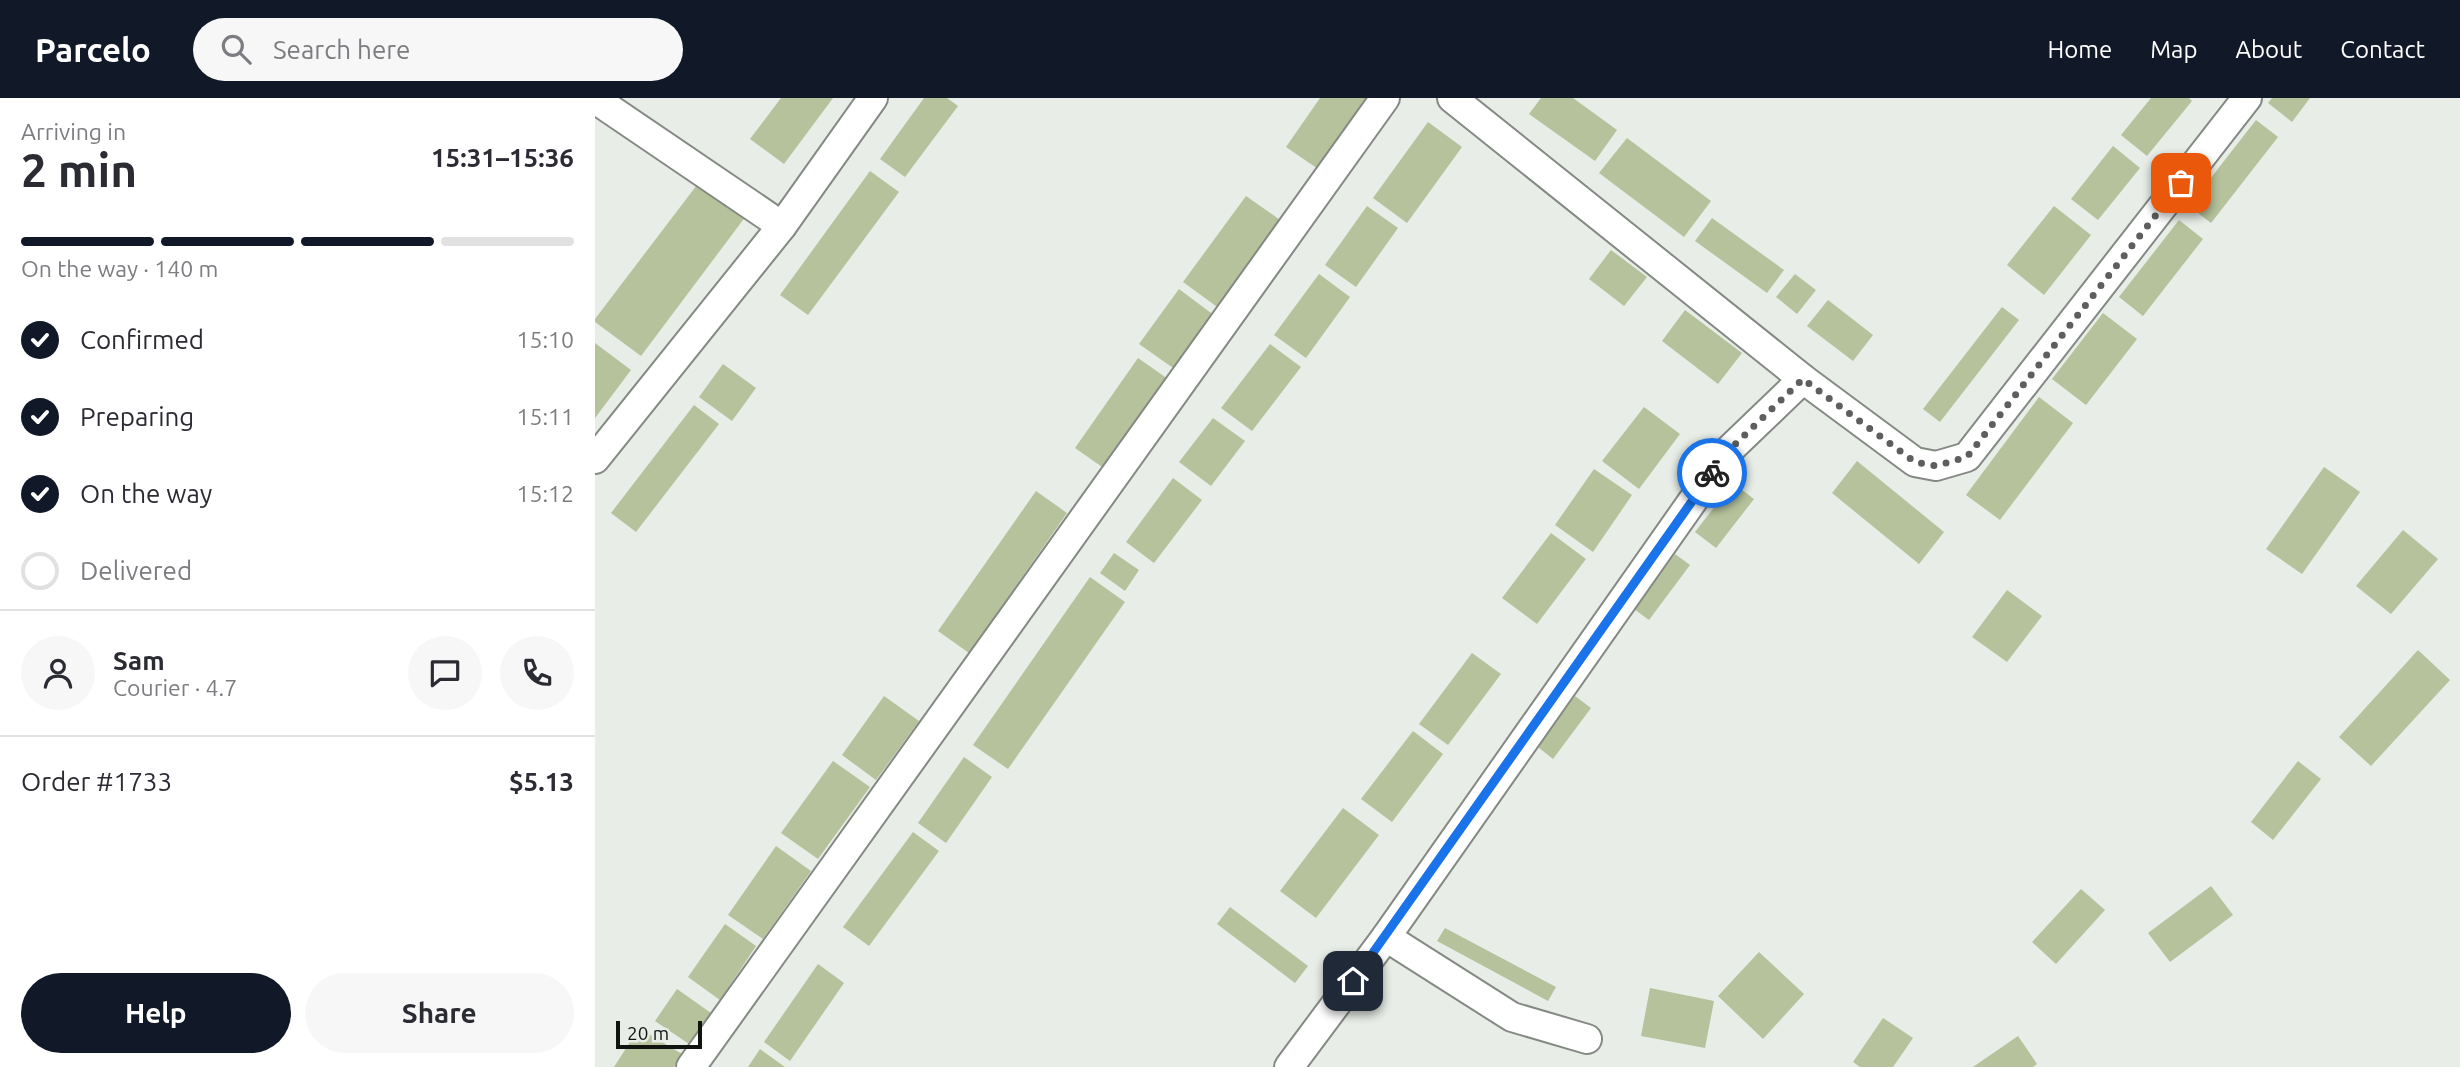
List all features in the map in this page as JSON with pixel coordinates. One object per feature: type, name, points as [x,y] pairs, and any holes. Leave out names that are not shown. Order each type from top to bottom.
[{"type":"street","points":[[595,459],[782,226],[873,98]]},
{"type":"street","points":[[691,1067],[1385,98]]},
{"type":"street","points":[[1452,98],[1803,379],[1915,462],[1936,466],[1967,457],[2247,98]]},
{"type":"street","points":[[595,99],[782,226]]},
{"type":"street","points":[[1289,1067],[1386,937],[1727,452],[1803,379]]},
{"type":"street","points":[[1386,937],[1512,1017],[1587,1039]]},
{"type":"building","points":[[781,98],[833,98],[784,164],[750,139]]},
{"type":"building","points":[[924,98],[947,98],[958,106],[905,177],[880,159]]},
{"type":"building","points":[[1320,98],[1372,98],[1321,171],[1286,147]]},
{"type":"building","points":[[1541,98],[1573,98],[1617,130],[1595,161],[1529,114]]},
{"type":"building","points":[[2151,98],[2189,98],[2192,101],[2147,156],[2121,135]]},
{"type":"building","points":[[2272,98],[2310,98],[2292,122],[2268,103]]},
{"type":"building","points":[[2256,120],[2278,137],[2211,223],[2189,206]]},
{"type":"building","points":[[1428,122],[1462,147],[1407,223],[1373,198]]},
{"type":"building","points":[[1627,138],[1711,201],[1684,237],[1599,173]]},
{"type":"building","points":[[2113,146],[2140,168],[2098,220],[2071,199]]},
{"type":"building","points":[[870,171],[899,192],[808,315],[780,295]]},
{"type":"building","points":[[703,177],[749,212],[641,356],[595,322],[595,319]]},
{"type":"building","points":[[1246,196],[1283,222],[1220,309],[1183,282]]},
{"type":"building","points":[[1367,206],[1398,228],[1356,287],[1325,265]]},
{"type":"building","points":[[2054,206],[2091,235],[2044,295],[2007,265]]},
{"type":"building","points":[[1712,218],[1784,270],[1767,293],[1695,241]]},
{"type":"building","points":[[2179,220],[2203,239],[2143,316],[2119,297]]},
{"type":"building","points":[[1611,250],[1647,277],[1624,306],[1589,279]]},
{"type":"building","points":[[1319,274],[1350,297],[1306,358],[1274,335]]},
{"type":"building","points":[[1795,274],[1816,290],[1797,314],[1776,297]]},
{"type":"building","points":[[1179,289],[1215,316],[1176,370],[1139,344]]},
{"type":"building","points":[[1828,300],[1873,335],[1853,361],[1807,326]]},
{"type":"building","points":[[2002,307],[2019,320],[1940,422],[1923,409]]},
{"type":"building","points":[[1685,310],[1742,353],[1718,384],[1662,341]]},
{"type":"building","points":[[2103,313],[2137,339],[2086,405],[2052,379]]},
{"type":"building","points":[[595,343],[631,370],[595,418]]},
{"type":"building","points":[[1270,344],[1301,367],[1252,431],[1221,408]]},
{"type":"building","points":[[1138,358],[1168,379],[1105,469],[1075,448]]},
{"type":"building","points":[[723,364],[756,388],[732,421],[699,397]]},
{"type":"building","points":[[2039,397],[2073,423],[2000,520],[1966,495]]},
{"type":"building","points":[[694,405],[719,424],[636,532],[611,513]]},
{"type":"building","points":[[1644,407],[1680,434],[1639,489],[1602,461]]},
{"type":"building","points":[[1213,418],[1245,441],[1211,486],[1179,462]]},
{"type":"building","points":[[1857,461],[1944,532],[1919,564],[1832,493]]},
{"type":"building","points":[[2324,467],[2360,492],[2302,574],[2266,549]]},
{"type":"building","points":[[1594,469],[1632,495],[1593,552],[1555,525]]},
{"type":"building","points":[[1173,478],[1202,500],[1154,563],[1126,542]]},
{"type":"building","points":[[1733,483],[1754,499],[1716,548],[1695,532]]},
{"type":"building","points":[[1036,491],[1067,513],[969,653],[938,631]]},
{"type":"building","points":[[2403,530],[2438,559],[2391,614],[2356,586]]},
{"type":"building","points":[[1551,533],[1586,559],[1537,624],[1502,598]]},
{"type":"building","points":[[1114,553],[1139,570],[1125,591],[1100,573]]},
{"type":"building","points":[[1675,554],[1690,565],[1649,620],[1634,609]]},
{"type":"building","points":[[1090,577],[1125,602],[1008,769],[973,745]]},
{"type":"building","points":[[2007,590],[2042,616],[2007,662],[1972,637]]},
{"type":"building","points":[[2418,650],[2450,680],[2371,766],[2339,737]]},
{"type":"building","points":[[1472,653],[1501,674],[1448,745],[1419,724]]},
{"type":"building","points":[[884,696],[919,721],[876,780],[842,755]]},
{"type":"building","points":[[1575,696],[1591,708],[1553,759],[1538,747]]},
{"type":"building","points":[[1413,731],[1443,754],[1392,822],[1361,799]]},
{"type":"building","points":[[964,757],[992,777],[946,843],[918,823]]},
{"type":"building","points":[[833,761],[870,787],[818,859],[781,833]]},
{"type":"building","points":[[2298,761],[2321,779],[2273,840],[2251,822]]},
{"type":"building","points":[[1343,808],[1379,835],[1316,918],[1280,891]]},
{"type":"building","points":[[913,832],[939,851],[869,946],[843,927]]},
{"type":"building","points":[[776,846],[811,871],[763,939],[728,915]]},
{"type":"building","points":[[2211,886],[2233,915],[2170,962],[2148,933]]},
{"type":"building","points":[[2081,889],[2105,910],[2056,964],[2032,942]]},
{"type":"building","points":[[1230,907],[1308,966],[1295,983],[1217,924]]},
{"type":"building","points":[[725,924],[756,946],[720,1000],[688,977]]},
{"type":"building","points":[[1445,928],[1556,987],[1548,1001],[1437,941]]},
{"type":"building","points":[[1759,952],[1804,994],[1763,1039],[1718,996]]},
{"type":"building","points":[[818,964],[844,983],[790,1061],[764,1042]]},
{"type":"building","points":[[1650,988],[1714,1001],[1705,1048],[1641,1036]]},
{"type":"building","points":[[677,989],[711,1013],[689,1044],[655,1021]]},
{"type":"building","points":[[1883,1018],[1913,1038],[1893,1067],[1860,1067],[1853,1062]]},
{"type":"building","points":[[639,1028],[682,1054],[674,1067],[614,1067]]},
{"type":"building","points":[[2018,1036],[2037,1064],[2033,1067],[1973,1067]]},
{"type":"building","points":[[760,1049],[785,1067],[748,1067]]},
{"type":"way so far","points":[[1712,473],[1727,452],[1803,379],[1915,462],[1936,466],[1967,457],[2181,183]]},
{"type":"route","points":[[1353,981],[1712,473]]}]
